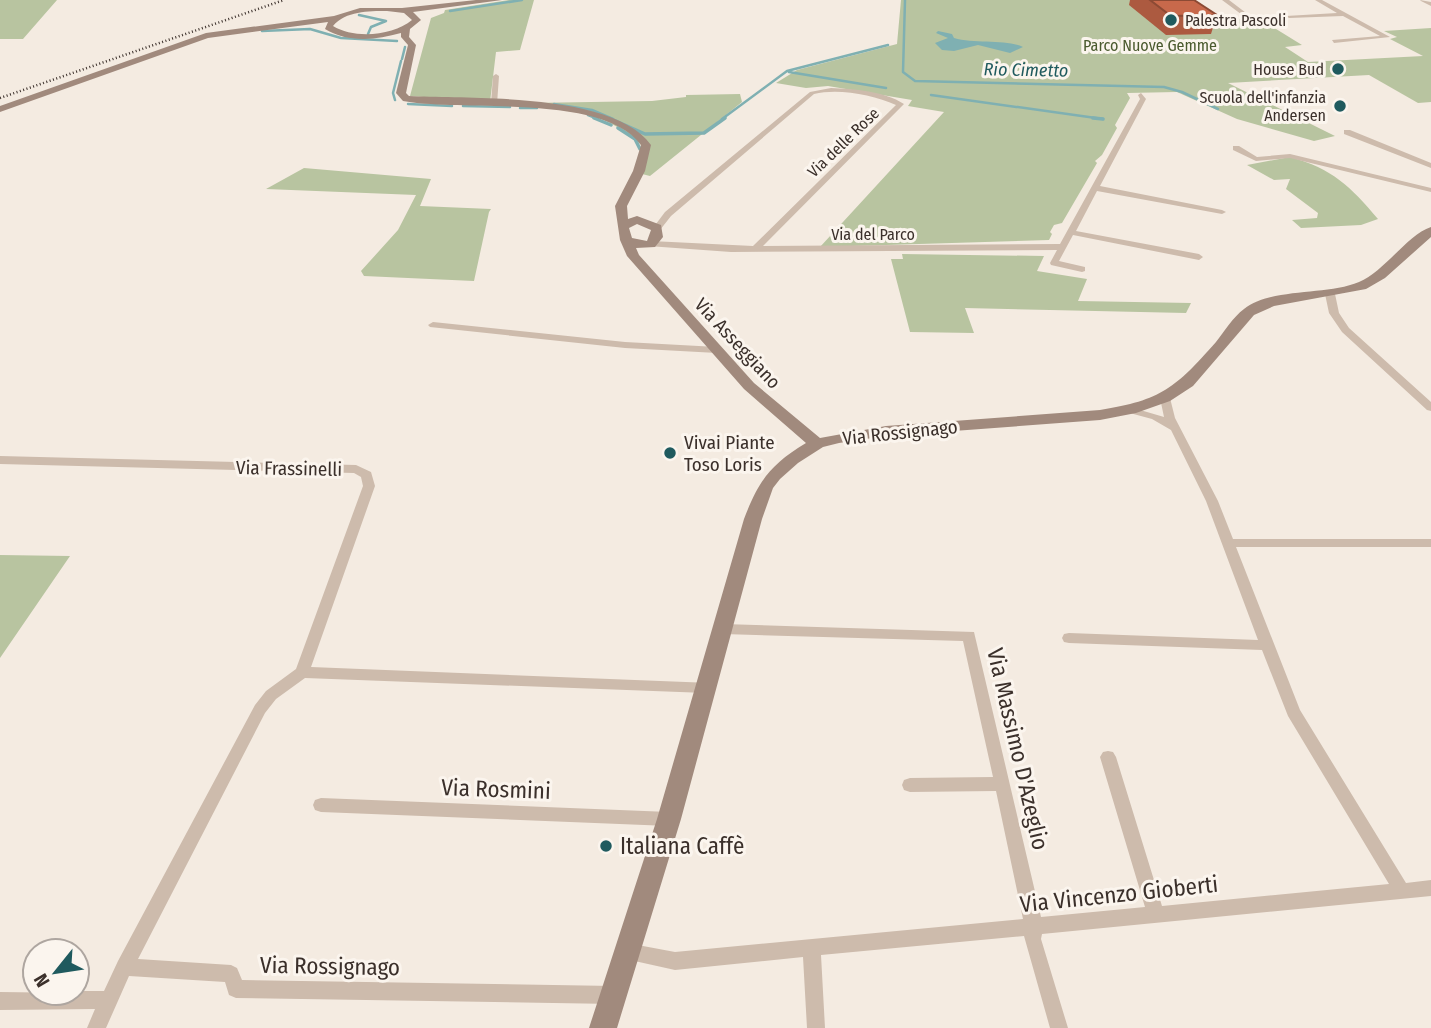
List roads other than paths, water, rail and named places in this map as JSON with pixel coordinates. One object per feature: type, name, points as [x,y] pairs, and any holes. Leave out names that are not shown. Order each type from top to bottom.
[{"type":"street","points":[[277,26],[330,29],[355,36],[380,35],[406,28],[432,12],[498,0]]},
{"type":"street","points":[[1225,0],[1251,19]]},
{"type":"street","points":[[1318,0],[1387,37],[1334,41]]},
{"type":"street","points":[[0,109],[198,39],[375,9],[458,6]]},
{"type":"street","points":[[401,10],[414,15],[417,20]]},
{"type":"street","points":[[1289,16],[1343,14]]},
{"type":"street","points":[[330,29],[329,24],[339,17]]},
{"type":"street","name":"Via Asseggiano","points":[[406,28],[405,37],[412,46],[402,96],[418,102],[583,110],[635,133],[646,145],[639,172],[621,206],[626,240],[633,256],[766,403],[817,444]]},
{"type":"street","points":[[380,35],[409,41]]},
{"type":"street","points":[[494,104],[496,76]]},
{"type":"street","name":"Via delle Rose","points":[[657,230],[668,214],[812,93],[831,89],[890,99],[901,104],[755,249]]},
{"type":"street","points":[[1082,269],[1054,263],[1143,99],[1141,95]]},
{"type":"street","points":[[1347,132],[1431,166]]},
{"type":"street","points":[[1236,148],[1256,159],[1290,156],[1431,190]]},
{"type":"street","name":"Via Asseggiano","points":[[631,188],[627,212],[640,220]]},
{"type":"street","points":[[1096,188],[1222,212]]},
{"type":"street","name":"Via delle Rose","points":[[640,220],[668,214]]},
{"type":"street","points":[[624,226],[640,220],[657,230],[649,245],[640,253],[639,261]]},
{"type":"street","name":"Via del Parco","points":[[657,230],[686,247]]},
{"type":"street","name":"Via Rossignago","points":[[603,1028],[669,819],[765,488],[774,475],[792,459],[817,444],[862,433],[1081,417],[1130,410],[1165,398],[1188,383],[1249,312],[1270,303],[1330,293],[1369,282],[1431,231]]},
{"type":"street","points":[[1070,232],[1199,257]]},
{"type":"street","points":[[626,240],[649,245]]},
{"type":"street","name":"Via del Parco","points":[[649,245],[755,249],[1061,247]]},
{"type":"street","points":[[1330,293],[1334,313],[1345,330],[1431,408]]},
{"type":"street","points":[[433,325],[625,345],[717,350]]},
{"type":"street","points":[[1165,398],[1176,429],[1207,489],[1229,542],[1293,712],[1402,891]]},
{"type":"street","points":[[1130,410],[1156,417],[1176,429]]},
{"type":"street","name":"Via Frassinelli","points":[[0,460],[356,469],[367,475],[369,486],[302,672]]},
{"type":"street","points":[[1229,542],[1431,543]]},
{"type":"street","name":"Via Massimo D'Azeglio","points":[[723,629],[969,636],[1034,927],[1032,939],[1059,1028]]},
{"type":"street","points":[[1069,638],[1266,645]]},
{"type":"street","points":[[96,1028],[124,967],[260,709],[271,695],[302,672],[706,687]]},
{"type":"street","points":[[1108,757],[1156,915]]},
{"type":"street","points":[[910,785],[1002,784]]},
{"type":"street","name":"Via Rosmini","points":[[321,805],[669,819]]},
{"type":"street","name":"Via Vincenzo Gioberti","points":[[627,952],[674,961],[1431,888]]},
{"type":"street","points":[[812,948],[816,1028]]},
{"type":"street","name":"Via Rossignago","points":[[124,967],[231,974],[236,989],[614,995]]},
{"type":"street","points":[[0,1001],[108,1000]]},
{"type":"water","points":[[938,31],[952,34],[954,38],[962,40],[1008,43],[1023,47],[1010,53],[978,45],[954,51],[942,50],[935,43],[948,38],[936,33]]},
{"type":"waterway","points":[[450,11],[522,0]]},
{"type":"waterway","name":"Rio Cimetto","points":[[905,0],[903,72],[915,81],[1164,87],[1182,92],[1218,109]]},
{"type":"waterway","points":[[359,15],[386,21],[371,27],[368,34]]},
{"type":"waterway","points":[[262,31],[310,29],[341,38],[397,41]]},
{"type":"waterway","points":[[722,119],[787,71],[888,45]]},
{"type":"waterway","points":[[402,59],[405,47]]},
{"type":"waterway","points":[[395,100],[393,93],[401,61]]},
{"type":"waterway","points":[[789,72],[886,88]]},
{"type":"waterway","points":[[931,95],[1103,119],[1093,118]]},
{"type":"waterway","points":[[408,104],[452,106]]},
{"type":"waterway","points":[[554,104],[592,110],[613,119]]},
{"type":"waterway","points":[[463,106],[510,107]]},
{"type":"waterway","points":[[520,108],[537,108]]},
{"type":"waterway","points":[[588,115],[598,119]]},
{"type":"waterway","points":[[594,118],[611,125]]},
{"type":"waterway","points":[[609,118],[645,134],[704,133],[725,118]]},
{"type":"waterway","points":[[618,128],[635,139],[640,149]]},
{"type":"railway","points":[[0,98],[284,0]]},
{"type":"place","name":"Palestra Pascoli","points":[[1171,20]]},
{"type":"place","name":"House Bud","points":[[1338,69]]},
{"type":"place","name":"Scuola dell'infanzia Andersen","points":[[1340,106]]},
{"type":"place","name":"Vivai Piante Toso Loris","points":[[670,453]]},
{"type":"place","name":"Italiana Caffè","points":[[606,846]]},
{"type":"park label","name":"Parco Nuove Gemme","points":[[1150,45]]}]
